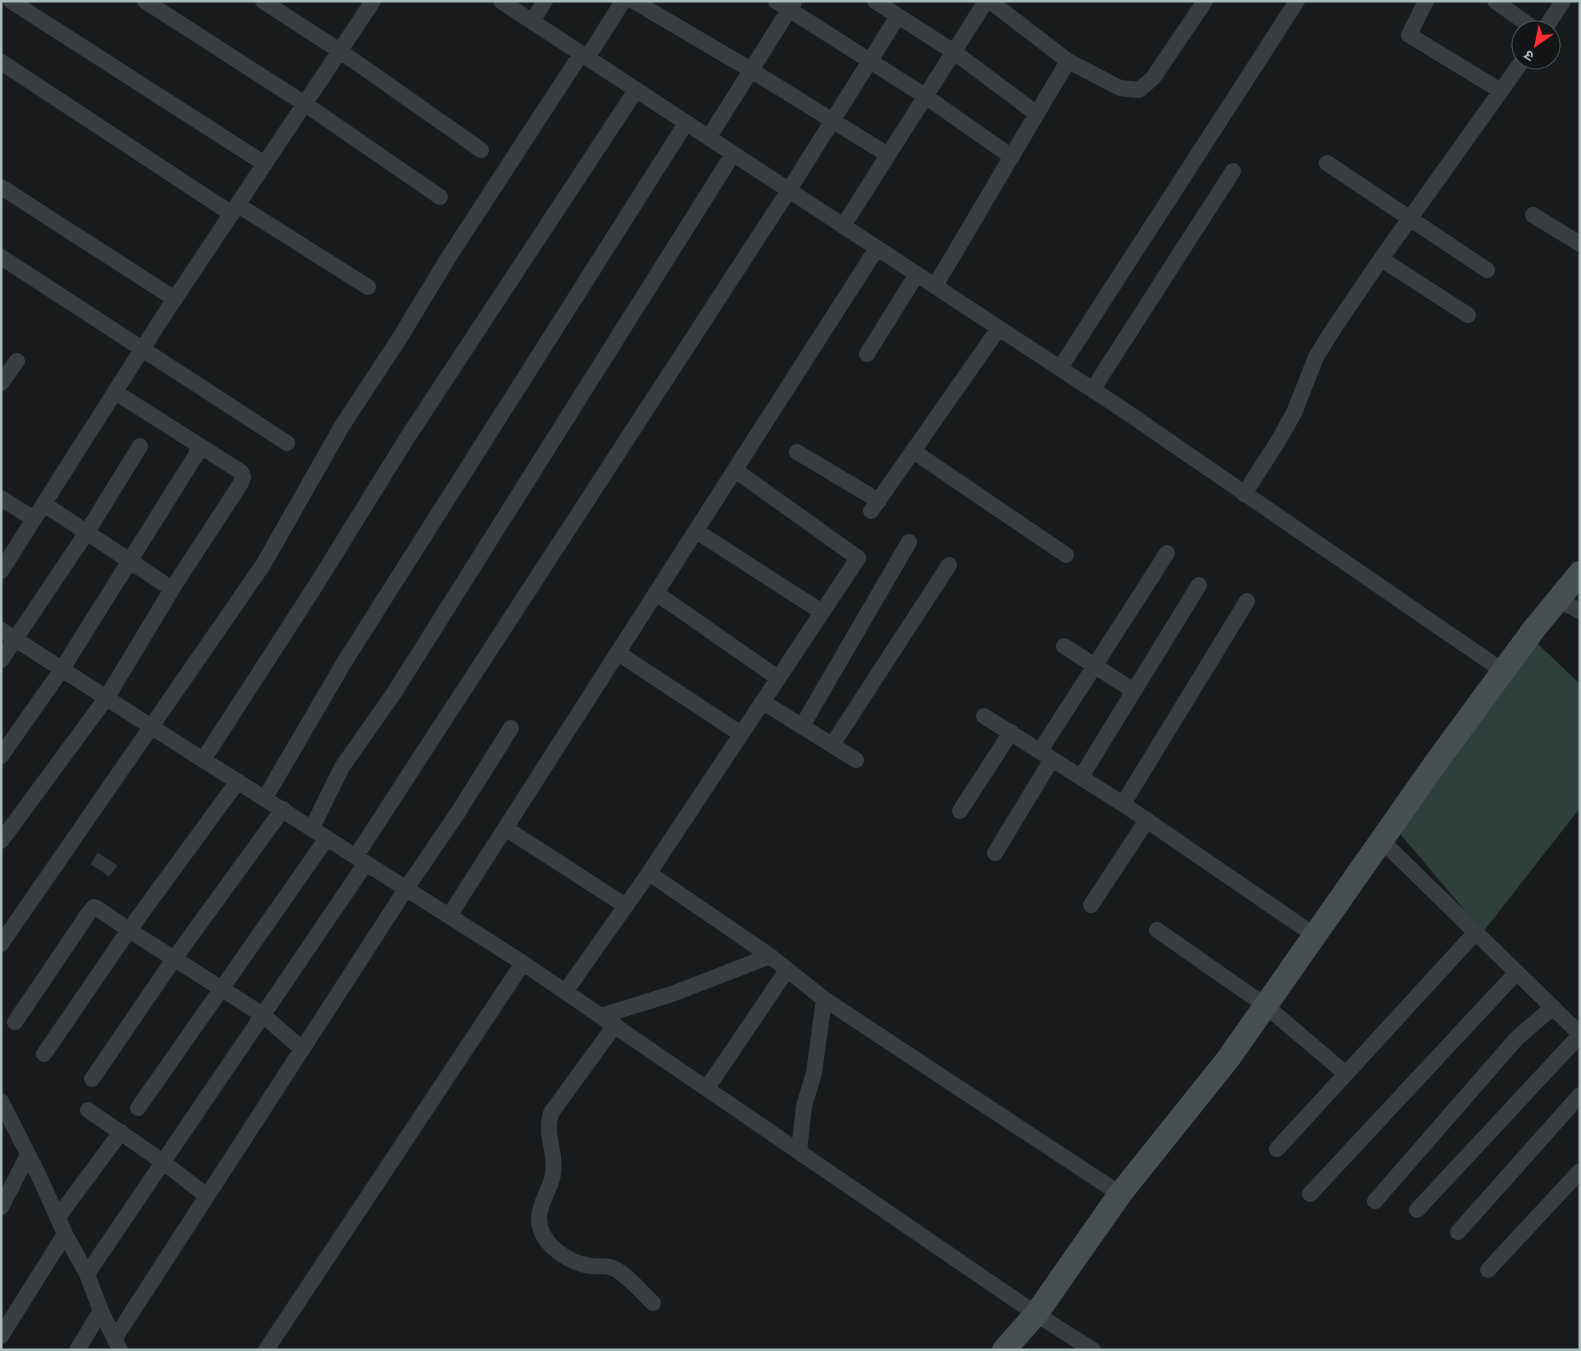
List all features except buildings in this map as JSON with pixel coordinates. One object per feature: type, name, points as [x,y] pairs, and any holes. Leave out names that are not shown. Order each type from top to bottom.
[{"type":"street","points":[[11,1],[265,164]]},
{"type":"street","points":[[145,1],[305,104],[440,197]]},
{"type":"street","points":[[263,1],[340,50],[481,150]]},
{"type":"street","points":[[501,1],[1060,368],[1503,671]]},
{"type":"street","points":[[532,22],[545,1]]},
{"type":"street","points":[[1,944],[263,565],[342,426],[399,339],[450,254],[623,1]]},
{"type":"street","points":[[634,1],[751,70],[888,155]]},
{"type":"street","points":[[875,1],[954,52],[1037,114]]},
{"type":"street","points":[[843,226],[986,1]]},
{"type":"street","points":[[990,1],[1068,61],[1120,88],[1139,90],[1153,78],[1202,2]]},
{"type":"street","points":[[1060,368],[1297,1]]},
{"type":"street","points":[[1426,1],[1409,35],[1501,91]]},
{"type":"street","points":[[1495,1],[1522,20]]},
{"type":"street","points":[[1551,20],[1563,1]]},
{"type":"street","points":[[1,571],[175,299],[371,2]]},
{"type":"street","points":[[709,138],[751,70],[786,4],[925,96],[1012,157]]},
{"type":"street","points":[[87,1274],[263,1015],[898,16]]},
{"type":"street","points":[[935,286],[1068,61]]},
{"type":"street","points":[[1,62],[235,209],[368,287]]},
{"type":"street","points":[[1244,494],[1278,443],[1294,413],[1316,357],[1334,328],[1516,70]]},
{"type":"street","points":[[204,760],[407,438],[636,90]]},
{"type":"street","points":[[265,798],[345,661],[686,123]]},
{"type":"street","points":[[312,828],[342,767],[394,693],[733,154]]},
{"type":"street","points":[[1327,163],[1487,270]]},
{"type":"street","points":[[1092,390],[1233,171]]},
{"type":"street","points":[[1,187],[175,299]]},
{"type":"street","points":[[1533,215],[1580,244]]},
{"type":"street","points":[[449,916],[877,248]]},
{"type":"street","points":[[1,257],[287,443]]},
{"type":"street","points":[[1381,259],[1468,315]]},
{"type":"street","points":[[867,354],[917,274]]},
{"type":"street","points":[[797,452],[875,506],[999,328]]},
{"type":"street","points":[[1,384],[17,361]]},
{"type":"street","points":[[1,841],[107,697],[172,589],[241,483],[243,477],[241,472],[115,392]]},
{"type":"street","points":[[1,660],[87,532],[140,446]]},
{"type":"street","points":[[1,756],[62,669],[201,447]]},
{"type":"street","points":[[913,451],[1066,555]]},
{"type":"street","points":[[566,992],[649,873],[858,558],[735,470]]},
{"type":"street","points":[[1,498],[34,519]]},
{"type":"street","points":[[44,504],[172,589]]},
{"type":"street","points":[[696,531],[822,612]]},
{"type":"street","points":[[802,726],[909,542]]},
{"type":"street","points":[[995,852],[1095,665],[1167,553]]},
{"type":"street","points":[[832,745],[950,565]]},
{"type":"street","points":[[1004,1350],[1036,1314],[1120,1194],[1228,1060],[1381,840],[1503,671],[1534,629],[1580,573]]},
{"type":"street","points":[[1081,777],[1199,585]]},
{"type":"street","points":[[656,593],[778,678]]},
{"type":"street","points":[[1558,600],[1580,611]]},
{"type":"street","points":[[1123,804],[1247,601]]},
{"type":"street","points":[[1,630],[523,963],[1036,1314],[1093,1350]]},
{"type":"street","points":[[1064,646],[1134,691]]},
{"type":"street","points":[[618,653],[740,734]]},
{"type":"street","points":[[762,702],[856,760]]},
{"type":"street","points":[[984,716],[1123,804],[1314,935]]},
{"type":"street","points":[[117,1344],[207,1196],[406,889],[457,814],[511,728]]},
{"type":"street","points":[[960,811],[1011,732]]},
{"type":"street","points":[[44,1054],[129,930],[238,781]]},
{"type":"street","points":[[92,1079],[174,959],[282,810]]},
{"type":"street","points":[[1091,905],[1147,820]]},
{"type":"street","points":[[505,828],[626,906]]},
{"type":"street","points":[[138,1108],[327,838]]},
{"type":"street","points":[[1381,840],[1580,1035],[1417,1210]]},
{"type":"street","points":[[649,873],[770,956],[824,999],[1120,1194]]},
{"type":"street","points":[[15,1022],[88,914],[94,908],[97,908],[263,1015],[302,1049]]},
{"type":"street","points":[[1157,930],[1266,1006],[1346,1074]]},
{"type":"street","points":[[1278,1149],[1476,932]]},
{"type":"street","points":[[653,1303],[621,1273],[612,1268],[603,1265],[591,1266],[573,1261],[562,1254],[550,1244],[541,1231],[540,1208],[553,1173],[554,1160],[548,1134],[550,1114],[608,1021],[770,956]]},
{"type":"street","points":[[266,1350],[523,963]]},
{"type":"street","points":[[707,1088],[787,970]]},
{"type":"street","points":[[1310,1194],[1517,972]]},
{"type":"street","points":[[799,1152],[804,1106],[814,1073],[824,999]]},
{"type":"street","points":[[1375,1200],[1517,1038],[1553,1007]]},
{"type":"street","points":[[1458,1232],[1580,1095]]},
{"type":"street","points":[[1,1102],[87,1274],[101,1311],[117,1344]]},
{"type":"street","points":[[88,1110],[163,1162],[207,1196]]},
{"type":"street","points":[[58,1217],[121,1132]]},
{"type":"street","points":[[1,1207],[28,1155]]},
{"type":"street","points":[[1488,1270],[1580,1171]]},
{"type":"street","points":[[1,1336],[66,1234]]},
{"type":"street","points":[[77,1350],[101,1311]]},
{"type":"shaded area","points":[[1537,643],[1580,684],[1580,808],[1483,932],[1396,829]]}]
